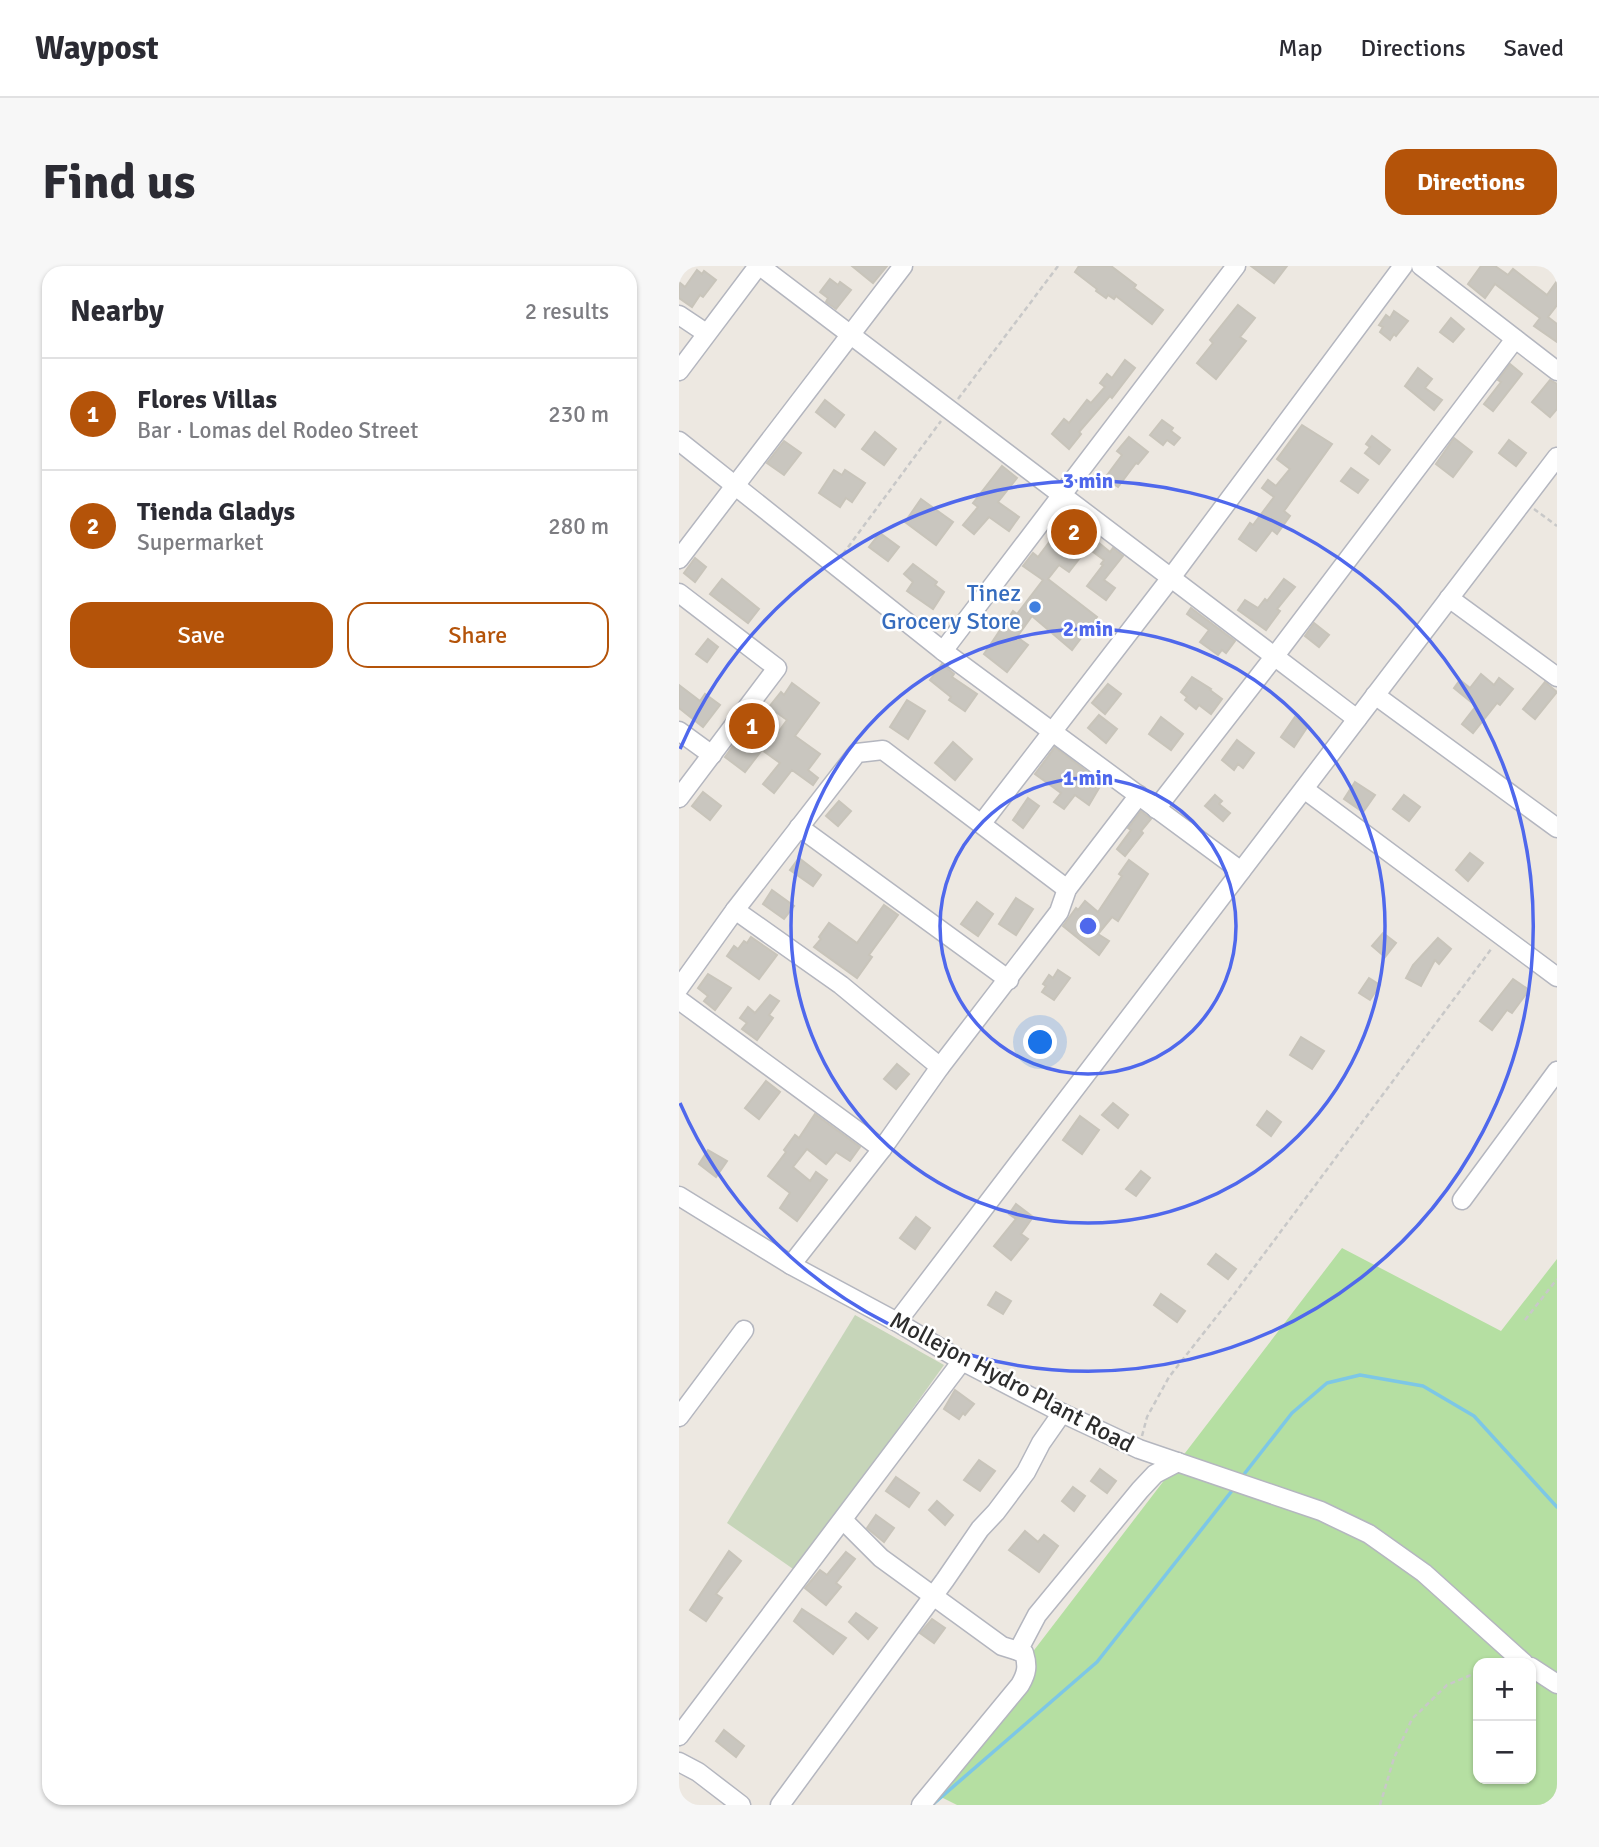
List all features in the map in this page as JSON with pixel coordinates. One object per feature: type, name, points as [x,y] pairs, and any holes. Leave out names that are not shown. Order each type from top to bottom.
[{"type":"street","points":[[679,371],[759,266],[1357,719]]},
{"type":"street","points":[[679,559],[903,266]]},
{"type":"street","points":[[943,651],[1236,266]]},
{"type":"street","points":[[982,823],[1170,579],[1403,266]]},
{"type":"street","points":[[1421,266],[1557,371]]},
{"type":"street","points":[[679,315],[706,333]]},
{"type":"street","points":[[1156,809],[1515,339]]},
{"type":"street","points":[[679,440],[943,651],[1241,871]]},
{"type":"street","points":[[897,1322],[1557,457]]},
{"type":"street","points":[[679,593],[778,668],[679,798]]},
{"type":"street","points":[[1449,598],[1557,677]]},
{"type":"street","points":[[1375,695],[1557,828]]},
{"type":"street","points":[[679,731],[712,755]]},
{"type":"street","points":[[679,988],[735,910],[857,753],[883,750],[1067,889]]},
{"type":"street","points":[[1304,789],[1557,976]]},
{"type":"street","points":[[792,1265],[1059,912],[1067,889],[1139,795]]},
{"type":"street","points":[[799,827],[1009,979]]},
{"type":"street","points":[[735,910],[841,985],[940,1067]]},
{"type":"street","points":[[679,1000],[882,1149]]},
{"type":"street","points":[[1462,1200],[1557,1071]]},
{"type":"street","name":"Mollejon Hydro Plant Road","points":[[682,1204],[963,1361],[1062,1413],[1139,1449],[1321,1511],[1369,1534],[1424,1573],[1518,1658]]},
{"type":"street","points":[[679,1417],[744,1329]]},
{"type":"street","points":[[679,1736],[963,1361]]},
{"type":"street","points":[[780,1805],[980,1529],[1026,1472],[1041,1443],[1062,1413]]},
{"type":"street","points":[[1018,1651],[1037,1615],[1120,1513],[1155,1474],[1178,1462]]},
{"type":"street","points":[[843,1520],[881,1558],[1002,1646],[1024,1653],[1028,1664],[1020,1685],[921,1805]]},
{"type":"street","points":[[1536,1670],[1557,1684]]},
{"type":"street","points":[[679,1762],[722,1788],[741,1805]]},
{"type":"path","points":[[1523,501],[1557,526]]},
{"type":"path","points":[[1139,1449],[1147,1417],[1169,1377],[1232,1297],[1501,935]]},
{"type":"path","points":[[1525,1320],[1557,1279]]},
{"type":"path","points":[[1380,1805],[1394,1758],[1412,1719],[1447,1685],[1473,1674]]},
{"type":"green space","points":[[1342,1248],[1501,1331],[1557,1259],[1557,1805],[957,1805],[927,1790]]},
{"type":"green space","points":[[855,1315],[944,1365],[796,1571],[727,1523]]},
{"type":"building","points":[[852,266],[887,266],[873,283]]},
{"type":"building","points":[[1079,266],[1111,266],[1163,310],[1152,324],[1116,296],[1114,299],[1108,295],[1106,298],[1096,291],[1097,289],[1075,272]]},
{"type":"building","points":[[1251,266],[1287,266],[1274,283]]},
{"type":"building","points":[[1481,266],[1495,266],[1508,275],[1513,269],[1547,295],[1557,281],[1557,305],[1548,317],[1557,324],[1557,342],[1534,326],[1540,318],[1495,284],[1485,298],[1468,284]]},
{"type":"building","points":[[697,270],[702,274],[704,271],[716,280],[692,307],[679,298],[679,282],[685,287]]},
{"type":"building","points":[[830,279],[851,290],[836,309],[826,302],[828,298],[820,292]]},
{"type":"building","points":[[1238,305],[1255,318],[1240,337],[1246,341],[1216,379],[1197,363],[1213,343],[1210,340]]},
{"type":"building","points":[[1394,311],[1408,321],[1390,340],[1380,332],[1383,327],[1379,325],[1386,315],[1390,318]]},
{"type":"building","points":[[1451,318],[1464,329],[1453,342],[1440,332]]},
{"type":"building","points":[[1125,360],[1135,368],[1112,398],[1110,396],[1079,432],[1081,434],[1069,449],[1052,434],[1064,419],[1069,423],[1087,400],[1091,403],[1105,387],[1100,383],[1107,374],[1112,378]]},
{"type":"building","points":[[1510,364],[1522,374],[1493,411],[1484,404],[1501,382],[1498,380]]},
{"type":"building","points":[[1418,368],[1432,379],[1425,388],[1442,400],[1434,410],[1405,386]]},
{"type":"building","points":[[1550,380],[1557,384],[1557,409],[1550,417],[1532,402]]},
{"type":"building","points":[[825,400],[844,415],[835,427],[816,412]]},
{"type":"building","points":[[1162,420],[1173,428],[1171,431],[1180,438],[1174,445],[1167,440],[1163,445],[1150,435]]},
{"type":"building","points":[[1302,425],[1332,444],[1284,511],[1290,516],[1277,534],[1272,530],[1256,551],[1239,539],[1274,497],[1262,488],[1268,480],[1276,486],[1290,469],[1277,459]]},
{"type":"building","points":[[875,432],[896,449],[884,465],[862,449]]},
{"type":"building","points":[[1372,436],[1390,450],[1379,464],[1365,453],[1370,447],[1366,444]]},
{"type":"building","points":[[1129,437],[1148,452],[1118,487],[1105,478],[1122,455],[1117,451]]},
{"type":"building","points":[[1454,438],[1472,452],[1453,477],[1436,464]]},
{"type":"building","points":[[1509,440],[1526,453],[1516,466],[1499,453]]},
{"type":"building","points":[[784,441],[801,453],[784,475],[767,463]]},
{"type":"building","points":[[1002,466],[1017,478],[998,502],[1019,517],[1009,531],[989,517],[974,534],[963,525],[978,507],[973,503]]},
{"type":"building","points":[[1351,468],[1368,480],[1358,493],[1341,481]]},
{"type":"building","points":[[834,470],[842,475],[845,470],[865,483],[852,502],[846,498],[840,507],[819,493]]},
{"type":"building","points":[[921,499],[953,522],[936,545],[905,522]]},
{"type":"building","points":[[1073,518],[1087,528],[1083,533],[1093,541],[1069,572],[1059,565],[1048,579],[1097,617],[1072,650],[1032,616],[1017,637],[1028,645],[1007,672],[984,654],[1013,611],[1017,614],[1043,580],[1023,566],[1033,553],[1038,557],[1053,537],[1056,539]]},
{"type":"building","points":[[880,533],[899,547],[888,561],[869,547]]},
{"type":"building","points":[[1099,543],[1110,552],[1113,548],[1123,556],[1104,580],[1115,588],[1106,600],[1087,586],[1103,565],[1101,564],[1104,560],[1092,551]]},
{"type":"building","points":[[695,558],[706,567],[695,582],[684,573]]},
{"type":"building","points":[[913,564],[937,582],[935,585],[944,592],[933,609],[907,591],[913,582],[904,574]]},
{"type":"building","points":[[722,579],[759,609],[748,623],[710,594]]},
{"type":"building","points":[[1284,579],[1295,587],[1277,609],[1280,611],[1266,630],[1238,610],[1245,600],[1258,608]]},
{"type":"building","points":[[1191,608],[1235,641],[1226,653],[1222,650],[1218,655],[1200,642],[1209,630],[1187,614]]},
{"type":"building","points":[[1314,623],[1329,635],[1319,647],[1305,636]]},
{"type":"building","points":[[708,639],[718,647],[707,662],[696,654]]},
{"type":"building","points":[[942,664],[954,674],[952,677],[977,694],[965,711],[949,700],[951,697],[930,680]]},
{"type":"building","points":[[1481,674],[1494,685],[1499,678],[1513,689],[1500,705],[1497,703],[1473,733],[1462,724],[1476,706],[1454,688],[1460,680],[1470,688]]},
{"type":"building","points":[[1192,677],[1222,699],[1211,714],[1199,705],[1196,709],[1185,700],[1187,697],[1181,692]]},
{"type":"building","points":[[1545,682],[1557,692],[1535,719],[1523,709]]},
{"type":"building","points":[[792,683],[819,703],[795,736],[820,754],[808,770],[818,778],[813,785],[792,770],[774,793],[763,784],[780,763],[762,750],[745,772],[725,757],[751,721],[774,738],[787,720],[769,707],[781,692],[784,695]]},
{"type":"building","points":[[1108,684],[1121,694],[1105,714],[1092,703]]},
{"type":"building","points":[[679,685],[700,701],[705,694],[720,705],[703,727],[679,708]]},
{"type":"building","points":[[907,700],[925,711],[908,739],[890,727]]},
{"type":"building","points":[[1099,715],[1117,729],[1106,743],[1088,728]]},
{"type":"building","points":[[1161,717],[1183,734],[1171,750],[1149,734]]},
{"type":"building","points":[[1295,717],[1308,726],[1294,747],[1281,737]]},
{"type":"building","points":[[1237,740],[1254,753],[1243,768],[1238,764],[1234,770],[1222,760]]},
{"type":"building","points":[[953,742],[972,759],[955,780],[935,763]]},
{"type":"building","points":[[1055,747],[1102,783],[1089,805],[1075,795],[1064,809],[1054,802],[1061,793],[1035,774]]},
{"type":"building","points":[[1355,782],[1375,795],[1363,812],[1344,799]]},
{"type":"building","points":[[703,792],[721,806],[710,820],[692,806]]},
{"type":"building","points":[[1215,795],[1222,801],[1219,804],[1230,813],[1223,821],[1205,806]]},
{"type":"building","points":[[1404,795],[1420,807],[1409,821],[1393,809]]},
{"type":"building","points":[[1028,798],[1039,806],[1023,828],[1013,820]]},
{"type":"building","points":[[839,801],[851,811],[838,826],[826,816]]},
{"type":"building","points":[[1141,811],[1151,819],[1125,856],[1117,849]]},
{"type":"building","points":[[1470,853],[1483,863],[1468,881],[1456,870]]},
{"type":"building","points":[[799,858],[821,875],[813,886],[790,870]]},
{"type":"building","points":[[1129,860],[1148,874],[1118,921],[1112,917],[1098,934],[1109,941],[1099,955],[1063,926],[1076,908],[1078,910],[1085,901],[1098,912],[1122,876],[1119,874]]},
{"type":"building","points":[[772,890],[794,906],[784,919],[763,904]]},
{"type":"building","points":[[1016,898],[1033,909],[1016,935],[999,924]]},
{"type":"building","points":[[977,902],[993,914],[978,936],[961,924]]},
{"type":"building","points":[[884,905],[898,915],[869,955],[872,957],[857,978],[814,947],[829,923],[857,943]]},
{"type":"building","points":[[1383,933],[1396,943],[1385,957],[1372,946]]},
{"type":"building","points":[[751,937],[777,955],[759,979],[727,956],[734,946],[738,949]]},
{"type":"building","points":[[1438,938],[1451,949],[1439,964],[1435,960],[1421,986],[1406,978],[1413,965]]},
{"type":"building","points":[[1058,970],[1070,978],[1054,1000],[1042,992],[1046,986],[1043,984],[1049,975],[1053,978]]},
{"type":"building","points":[[708,974],[731,988],[715,1010],[704,1001],[708,996],[698,988]]},
{"type":"building","points":[[1369,978],[1380,985],[1370,1000],[1359,993]]},
{"type":"building","points":[[1513,979],[1529,990],[1512,1013],[1507,1010],[1492,1030],[1480,1021]]},
{"type":"building","points":[[770,995],[779,1001],[769,1015],[773,1018],[757,1040],[742,1029],[747,1023],[740,1018],[748,1007],[755,1013]]},
{"type":"building","points":[[1301,1037],[1324,1051],[1312,1069],[1290,1055]]},
{"type":"building","points":[[897,1064],[909,1074],[896,1089],[884,1079]]},
{"type":"building","points":[[766,1081],[780,1092],[759,1119],[745,1108]]},
{"type":"building","points":[[1113,1103],[1128,1115],[1118,1128],[1102,1115]]},
{"type":"building","points":[[1267,1111],[1281,1122],[1271,1136],[1257,1125]]},
{"type":"building","points":[[815,1114],[860,1147],[850,1161],[836,1152],[826,1164],[807,1149],[793,1167],[810,1181],[816,1172],[827,1180],[797,1221],[780,1208],[790,1193],[768,1176],[795,1135],[799,1138]]},
{"type":"building","points":[[1080,1116],[1099,1130],[1082,1154],[1063,1140]]},
{"type":"building","points":[[708,1150],[727,1161],[716,1177],[699,1164]]},
{"type":"building","points":[[1141,1171],[1150,1178],[1136,1196],[1126,1189]]},
{"type":"building","points":[[1016,1204],[1033,1217],[1021,1234],[1028,1239],[1011,1260],[994,1246],[1016,1219],[1009,1214]]},
{"type":"building","points":[[916,1217],[930,1228],[915,1249],[900,1238]]},
{"type":"building","points":[[1216,1254],[1236,1269],[1228,1279],[1208,1264]]},
{"type":"building","points":[[996,1292],[1011,1301],[1003,1314],[988,1305]]},
{"type":"building","points":[[1161,1294],[1185,1311],[1177,1322],[1154,1305]]},
{"type":"building","points":[[955,1390],[974,1404],[959,1419],[944,1409]]},
{"type":"building","points":[[979,1460],[995,1471],[980,1491],[964,1480]]},
{"type":"building","points":[[1100,1469],[1116,1481],[1107,1493],[1091,1481]]},
{"type":"building","points":[[896,1477],[919,1493],[909,1507],[886,1491]]},
{"type":"building","points":[[1073,1487],[1085,1496],[1074,1511],[1062,1501]]},
{"type":"building","points":[[937,1501],[953,1515],[945,1525],[929,1510]]},
{"type":"building","points":[[876,1515],[894,1528],[884,1542],[867,1528]]},
{"type":"building","points":[[1025,1531],[1038,1542],[1044,1535],[1058,1546],[1039,1572],[1009,1550]]},
{"type":"building","points":[[729,1551],[741,1561],[716,1594],[722,1598],[706,1621],[690,1610]]},
{"type":"building","points":[[846,1552],[855,1559],[836,1583],[841,1587],[826,1605],[805,1588],[820,1570],[827,1575]]},
{"type":"building","points":[[802,1609],[846,1638],[833,1654],[794,1621]]},
{"type":"building","points":[[856,1613],[877,1628],[868,1639],[849,1622]]},
{"type":"building","points":[[932,1619],[945,1628],[934,1643],[920,1633]]},
{"type":"building","points":[[724,1730],[744,1746],[736,1757],[716,1741]]},
{"type":"waterway","points":[[1245,1473],[1292,1413],[1327,1383],[1360,1375],[1423,1386],[1474,1416],[1557,1507]]},
{"type":"waterway","points":[[932,1805],[1097,1662],[1231,1492]]},
{"type":"place","name":"Tienda Gladys","points":[[1074,532]]},
{"type":"place","name":"Tinez Grocery Store","points":[[1035,607]]},
{"type":"place","name":"Flores Villas","points":[[752,726]]}]
